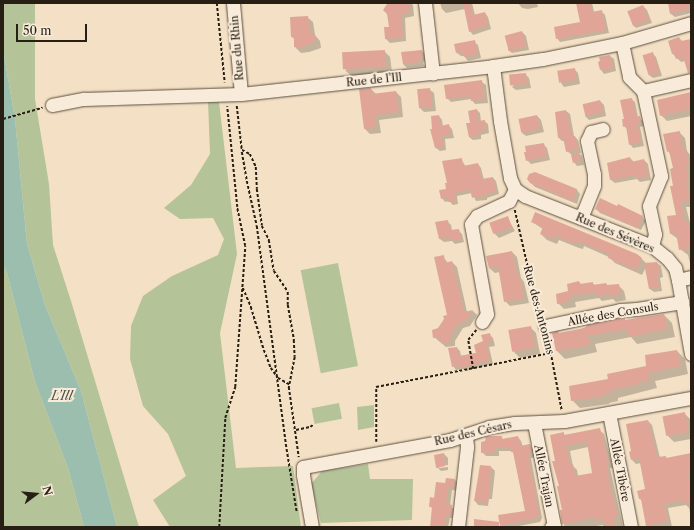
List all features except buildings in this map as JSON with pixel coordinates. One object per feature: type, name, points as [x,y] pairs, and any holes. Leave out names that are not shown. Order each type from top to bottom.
[{"type":"street","name":"Rue du Rhin","points":[[233,3],[234,94]]},
{"type":"street","points":[[425,3],[433,74]]},
{"type":"street","name":"Rue de l'Ill","points":[[52,105],[84,99],[234,94],[433,74],[543,59],[622,43],[691,23]]},
{"type":"street","points":[[622,43],[630,77],[643,91],[661,176],[649,206],[655,234],[652,246]]},
{"type":"street","points":[[482,322],[487,314],[471,224],[477,216],[509,200],[515,189],[510,178],[500,121],[493,66]]},
{"type":"street","points":[[643,91],[691,80]]},
{"type":"street","points":[[581,218],[594,185],[594,174],[587,140],[591,132],[604,129]]},
{"type":"street","name":"Rue des Sévères","points":[[515,189],[525,196],[652,246],[667,258],[685,279],[682,302],[691,354]]},
{"type":"street","name":"Allée des Consuls","points":[[545,326],[620,310],[636,310],[682,302]]},
{"type":"street","name":"Rue des Césars","points":[[303,467],[466,435],[489,427],[515,423],[534,424],[564,421],[691,398]]},
{"type":"street","name":"Allée Tibère","points":[[609,413],[631,527]]},
{"type":"street","name":"Allée Trajan","points":[[534,424],[554,526],[551,527]]},
{"type":"street","points":[[458,527],[468,446],[466,435]]},
{"type":"street","points":[[303,467],[302,476],[312,527]]},
{"type":"path","points":[[217,3],[234,94],[247,181],[257,226],[286,444],[297,513]]},
{"type":"path","points":[[219,527],[226,418],[235,387],[245,246],[237,207],[234,94]]},
{"type":"path","points":[[3,119],[52,105]]},
{"type":"path","points":[[242,150],[250,154],[256,167],[257,190],[262,226],[269,240],[274,271],[288,292],[288,304],[294,340],[295,358],[290,384],[297,449],[303,467]]},
{"type":"path","name":"Rue des Antonins","points":[[509,200],[515,208],[539,315],[545,326],[564,421]]},
{"type":"path","points":[[242,286],[252,307],[264,350],[278,378],[290,384]]},
{"type":"path","points":[[473,369],[468,340],[482,322]]},
{"type":"path","points":[[379,452],[376,439],[376,387],[551,353]]},
{"type":"path","points":[[296,430],[310,427],[314,424]]},
{"type":"shaded area","points":[[4,3],[35,3],[35,99],[49,184],[53,245],[139,527],[117,527],[81,391],[45,305],[27,244],[15,119],[3,49]]},
{"type":"shaded area","points":[[208,101],[219,102],[237,254],[220,333],[236,468],[293,466],[301,527],[170,527],[153,500],[186,476],[168,434],[143,406],[130,359],[131,326],[143,296],[172,276],[218,255],[224,239],[213,218],[180,219],[164,208],[191,185],[210,154]]},
{"type":"shaded area","points":[[338,263],[358,366],[321,373],[301,270]]},
{"type":"shaded area","points":[[3,265],[7,273],[35,382],[68,468],[84,527],[3,527]]},
{"type":"shaded area","points":[[339,403],[342,419],[315,424],[312,408]]},
{"type":"shaded area","points":[[374,405],[374,427],[358,430],[357,407]]},
{"type":"shaded area","points":[[368,464],[370,479],[413,479],[412,520],[321,523],[311,484],[322,471]]},
{"type":"water","name":"L'Ill","points":[[3,49],[15,119],[27,244],[45,305],[81,391],[117,527],[84,527],[68,468],[35,382],[7,273],[3,265]]}]
